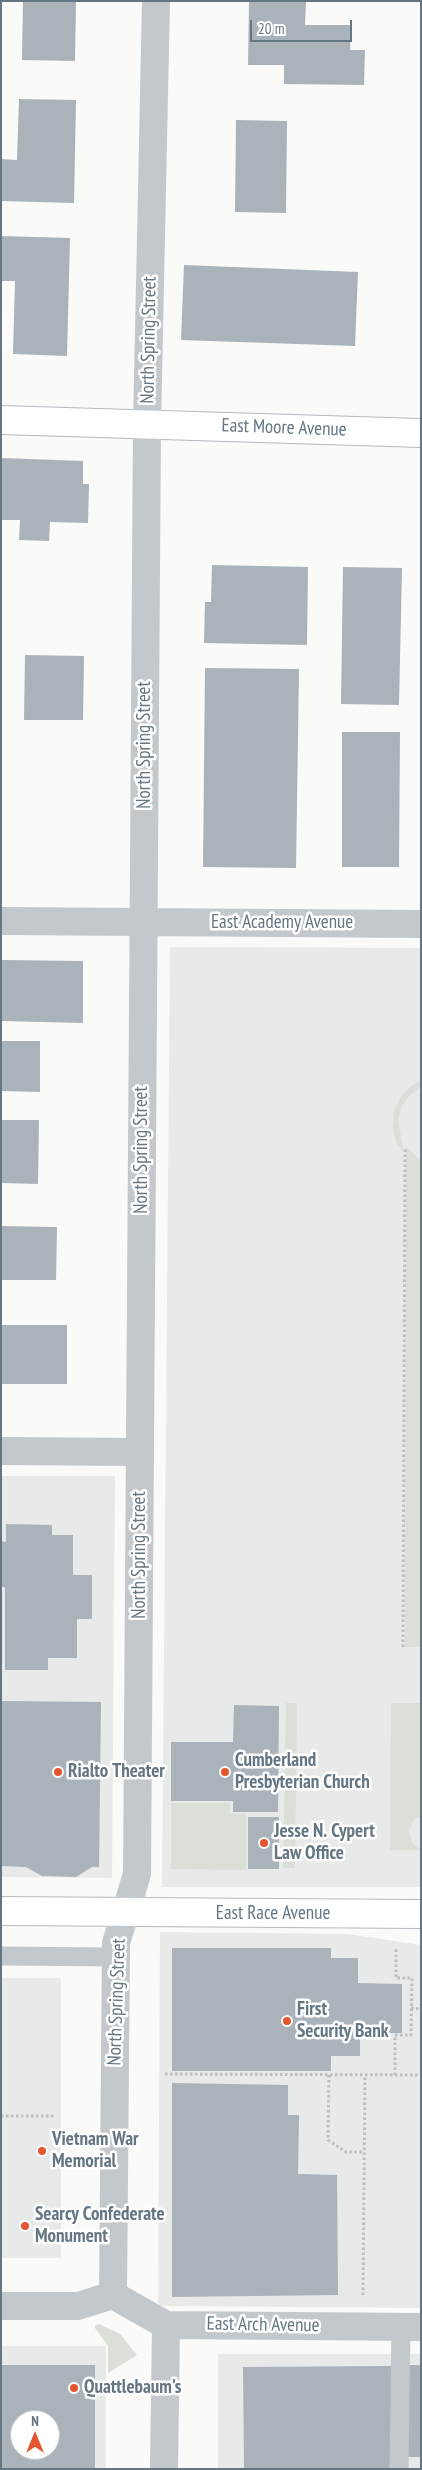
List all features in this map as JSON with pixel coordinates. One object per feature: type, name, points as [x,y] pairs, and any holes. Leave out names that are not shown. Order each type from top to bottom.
[{"type":"street","name":"North Spring Street","points":[[112,2295],[116,1943],[137,1874],[147,424],[156,1]]},
{"type":"street","name":"East Moore Avenue","points":[[1,420],[421,433]]},
{"type":"street","name":"East Academy Avenue","points":[[1,921],[421,924]]},
{"type":"street","points":[[1,1451],[140,1452]]},
{"type":"street","name":"East Race Avenue","points":[[1,1911],[421,1914]]},
{"type":"street","points":[[1,2306],[78,2306],[112,2295]]},
{"type":"street","name":"East Arch Avenue","points":[[112,2295],[166,2324],[411,2327]]},
{"type":"street","points":[[164,2469],[166,2324]]},
{"type":"lane","points":[[1,1956],[116,1957]]},
{"type":"lane","points":[[399,2469],[411,2327]]},
{"type":"path","points":[[403,1647],[405,1147]]},
{"type":"path","points":[[395,2075],[395,2035],[411,2035],[412,1978],[396,1978],[396,1947]]},
{"type":"path","points":[[411,2008],[421,2009]]},
{"type":"path","points":[[165,2074],[421,2075]]},
{"type":"path","points":[[329,2075],[328,2140],[346,2152],[364,2152]]},
{"type":"path","points":[[363,2303],[365,2075]]},
{"type":"path","points":[[1,2116],[56,2116]]},
{"type":"shaded area","points":[[170,947],[421,948],[421,1887],[162,1887]]},
{"type":"shaded area","points":[[421,1081],[421,1087],[408,1097],[401,1108],[398,1121],[404,1153],[396,1142],[393,1127],[394,1111],[401,1097],[412,1085]]},
{"type":"shaded area","points":[[406,1147],[421,1160],[421,1647],[405,1647]]},
{"type":"shaded area","points":[[1,1476],[115,1476],[112,1878],[1,1877]]},
{"type":"shaded area","points":[[286,1703],[297,1703],[295,1868],[283,1868]]},
{"type":"shaded area","points":[[391,1703],[421,1703],[421,1816],[413,1820],[409,1831],[412,1843],[421,1850],[390,1850]]},
{"type":"shaded area","points":[[171,1803],[230,1803],[230,1814],[246,1814],[246,1870],[171,1869]]},
{"type":"shaded area","points":[[160,1932],[348,1934],[421,1945],[421,2308],[158,2306]]},
{"type":"shaded area","points":[[1,1978],[61,1978],[61,2258],[1,2258]]},
{"type":"shaded area","points":[[99,2324],[120,2334],[137,2355],[108,2373],[108,2346],[95,2328]]},
{"type":"shaded area","points":[[1,2346],[106,2346],[106,2469],[1,2469]]},
{"type":"shaded area","points":[[218,2354],[421,2354],[421,2469],[218,2469]]},
{"type":"building","points":[[23,1],[76,1],[75,61],[22,60]]},
{"type":"building","points":[[249,1],[306,1],[305,25],[351,25],[350,50],[365,50],[364,85],[284,84],[284,65],[248,65]]},
{"type":"building","points":[[19,99],[76,100],[74,203],[1,201],[1,159],[17,160]]},
{"type":"building","points":[[236,120],[287,121],[286,213],[235,212]]},
{"type":"building","points":[[1,236],[70,238],[67,356],[13,354],[15,281],[1,281]]},
{"type":"building","points":[[184,265],[358,272],[355,346],[181,340]]},
{"type":"building","points":[[1,458],[83,461],[83,484],[89,484],[88,523],[50,522],[49,541],[19,540],[20,520],[1,520]]},
{"type":"building","points":[[212,565],[308,567],[307,645],[204,643],[205,602],[211,602]]},
{"type":"building","points":[[343,567],[402,568],[399,705],[341,704]]},
{"type":"building","points":[[25,655],[84,656],[83,720],[24,720]]},
{"type":"building","points":[[205,668],[299,669],[296,868],[203,867]]},
{"type":"building","points":[[342,732],[400,732],[399,867],[342,867]]},
{"type":"building","points":[[1,960],[83,961],[83,1023],[1,1021]]},
{"type":"building","points":[[1,1041],[40,1041],[40,1092],[1,1091]]},
{"type":"building","points":[[1,1120],[39,1120],[38,1184],[1,1183]]},
{"type":"building","points":[[1,1226],[57,1227],[56,1280],[1,1280]]},
{"type":"building","points":[[1,1325],[67,1325],[67,1384],[1,1384]]},
{"type":"building","points":[[6,1524],[52,1525],[52,1535],[73,1535],[73,1575],[92,1575],[92,1619],[77,1619],[77,1658],[48,1658],[48,1670],[5,1670],[5,1587],[1,1587],[1,1541],[6,1542]]},
{"type":"building","name":"Rialto Theater","points":[[1,1701],[101,1702],[99,1867],[92,1867],[76,1877],[42,1876],[26,1867],[1,1866]]},
{"type":"building","name":"Cumberland Presbyterian Church","points":[[234,1705],[279,1706],[278,1812],[233,1812],[233,1801],[171,1801],[171,1742],[233,1742]]},
{"type":"building","name":"Jesse N. Cypert Law Office","points":[[248,1817],[279,1817],[279,1869],[248,1869]]},
{"type":"building","name":"First Security Bank","points":[[172,1948],[331,1948],[331,1958],[358,1958],[358,1983],[402,1984],[402,2033],[360,2033],[360,2056],[331,2056],[331,2071],[172,2071]]},
{"type":"building","points":[[172,2083],[288,2085],[288,2115],[299,2115],[298,2174],[337,2175],[338,2295],[172,2297]]},
{"type":"building","points":[[1,2365],[95,2365],[95,2469],[1,2469]]},
{"type":"building","points":[[408,2365],[421,2365],[421,2457],[407,2457]]},
{"type":"building","points":[[392,2366],[393,2469],[244,2469],[243,2367]]},
{"type":"place","name":"Rialto Theater","points":[[58,1772]]},
{"type":"place","name":"Cumberland Presbyterian Church","points":[[225,1772]]},
{"type":"place","name":"Jesse N. Cypert Law Office","points":[[264,1843]]},
{"type":"place","name":"First Security Bank","points":[[287,2021]]},
{"type":"place","name":"Vietnam War Memorial","points":[[42,2151]]},
{"type":"place","name":"Searcy Confederate Monument","points":[[25,2226]]},
{"type":"place","name":"Quattlebaum's","points":[[74,2388]]}]
